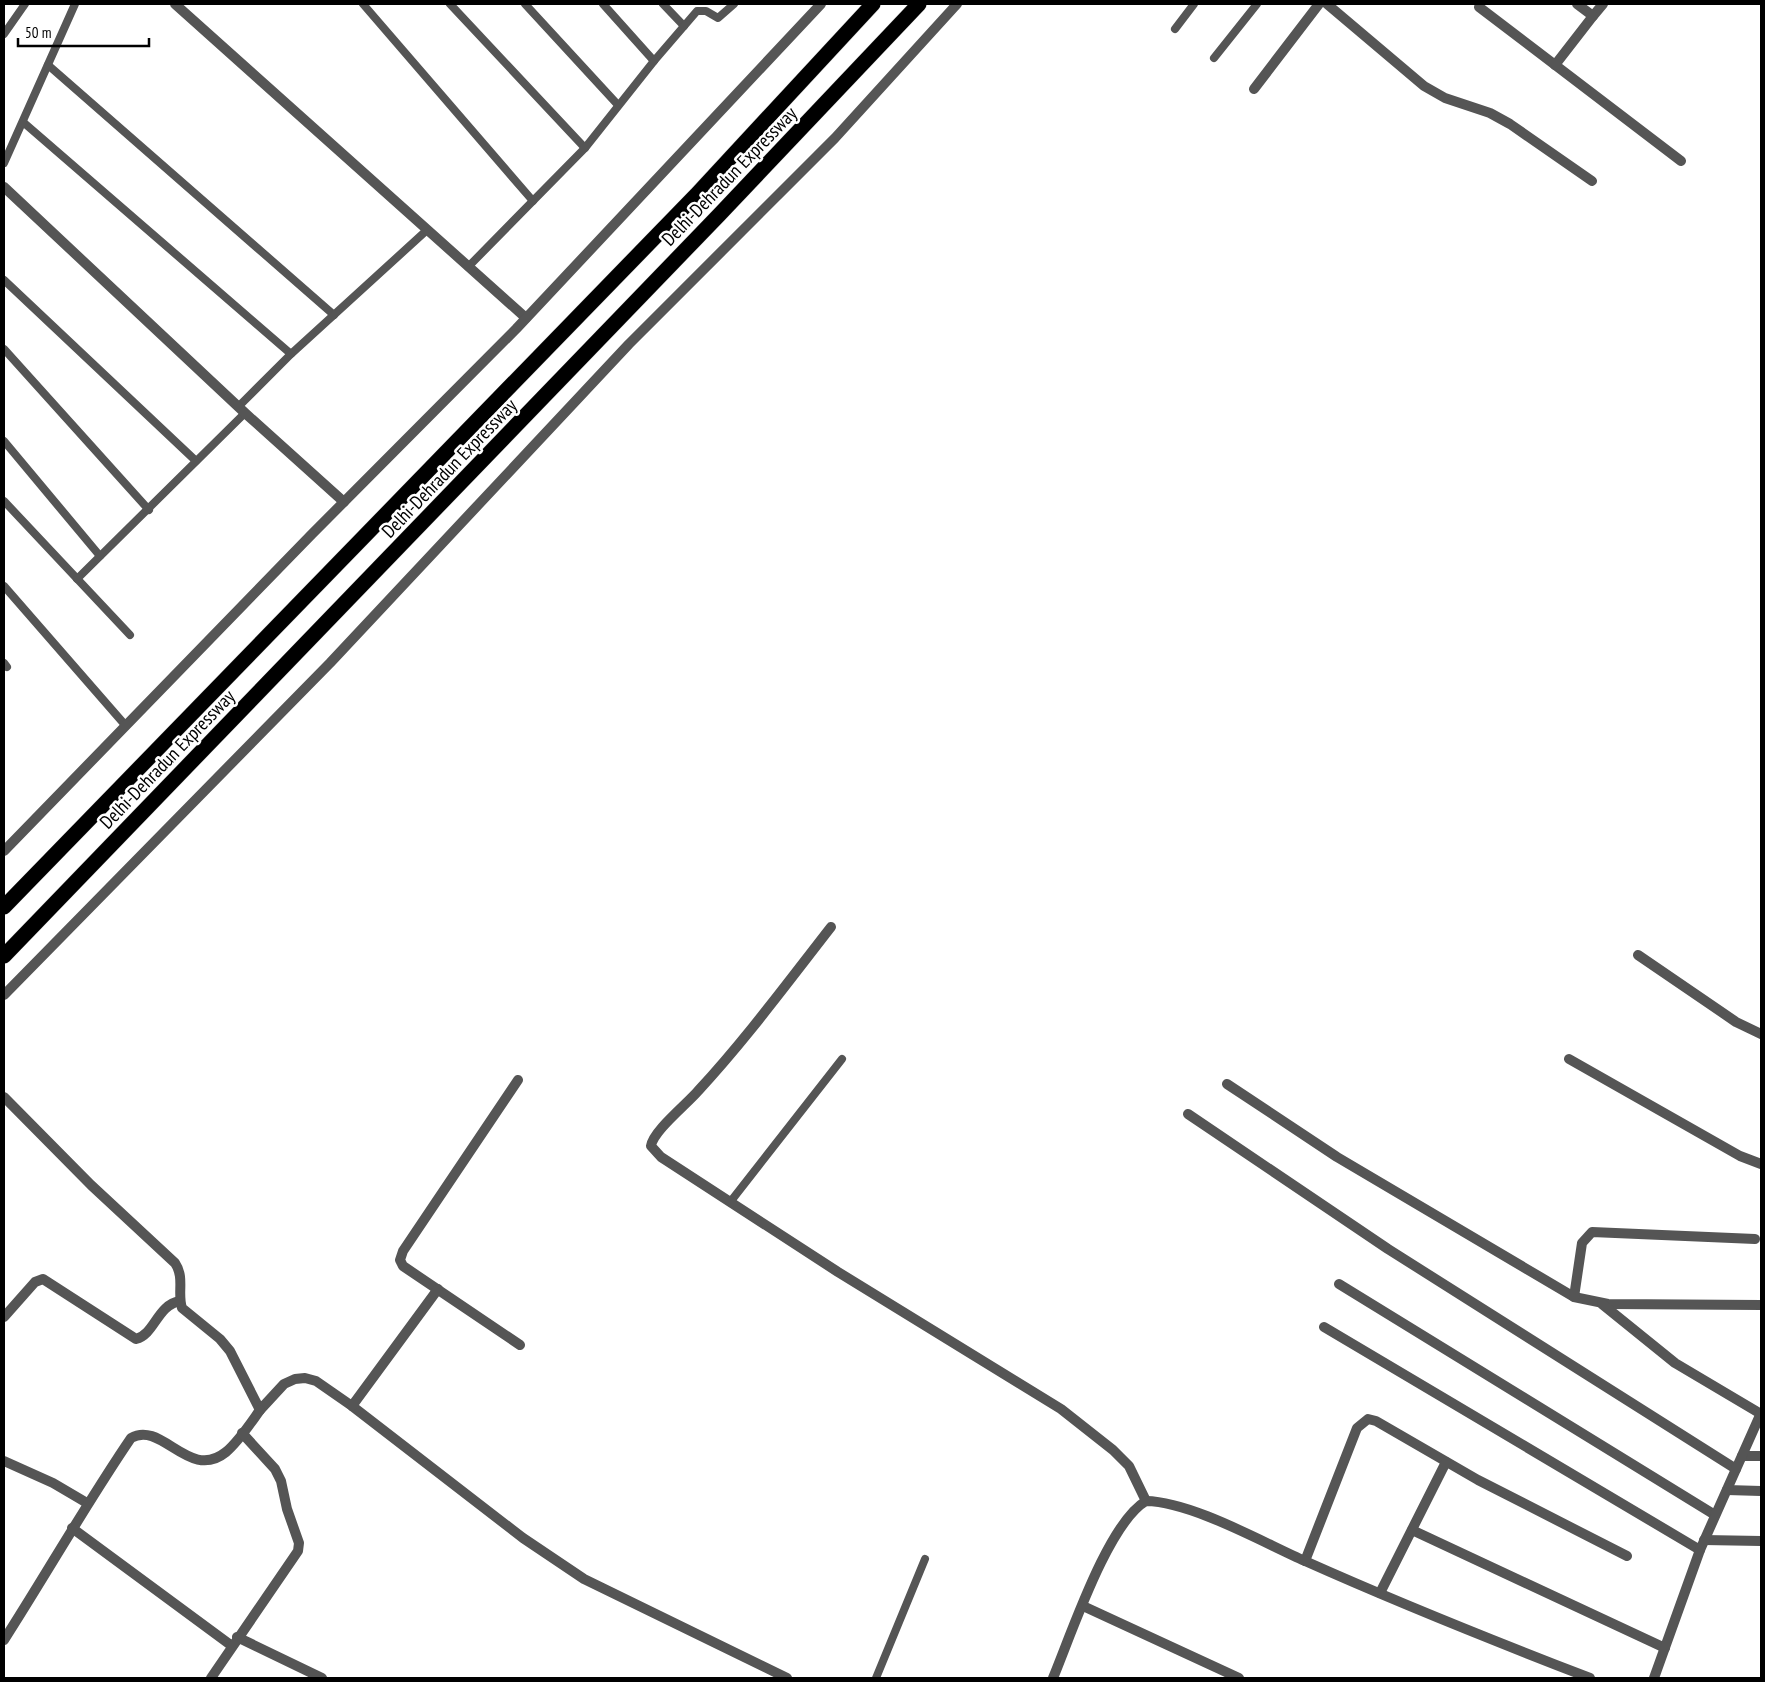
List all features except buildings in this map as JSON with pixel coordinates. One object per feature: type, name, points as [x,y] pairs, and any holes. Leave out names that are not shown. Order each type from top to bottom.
[{"type":"highway","name":"Delhi-Dehradun Expressway","points":[[4,907],[690,202],[874,4]]},
{"type":"highway","name":"Delhi-Dehradun Expressway","points":[[4,956],[706,230],[919,4]]},
{"type":"street","points":[[175,4],[526,318]]},
{"type":"street","points":[[4,850],[526,318],[821,4]]},
{"type":"street","points":[[4,994],[330,663],[630,344],[835,138],[957,4]]},
{"type":"street","points":[[1254,89],[1319,4]]},
{"type":"street","points":[[1327,4],[1424,86],[1445,98],[1490,113],[1510,124],[1592,181]]},
{"type":"street","points":[[1576,4],[1593,16]]},
{"type":"street","points":[[1555,65],[1603,4]]},
{"type":"street","points":[[1478,7],[1681,161]]},
{"type":"street","points":[[4,187],[241,410],[344,502]]},
{"type":"street","points":[[831,926],[730,1054],[652,1141],[651,1146],[661,1156],[838,1272],[1060,1410],[1113,1450],[1129,1466],[1146,1501]]},
{"type":"street","points":[[1638,955],[1736,1022],[1761,1034]]},
{"type":"street","points":[[1569,1059],[1740,1156],[1761,1164]]},
{"type":"street","points":[[518,1080],[400,1256],[400,1260],[403,1266],[520,1345]]},
{"type":"street","points":[[1227,1084],[1336,1157],[1574,1297],[1601,1304],[1761,1305]]},
{"type":"street","points":[[4,1097],[91,1185],[175,1263],[181,1277],[180,1301],[187,1314],[220,1339],[230,1351],[260,1410]]},
{"type":"street","points":[[1188,1114],[1388,1250],[1736,1469]]},
{"type":"street","points":[[1574,1297],[1582,1243],[1592,1232],[1755,1239]]},
{"type":"street","points":[[4,1317],[35,1282],[43,1278],[136,1339],[145,1333],[164,1308],[172,1302],[180,1301]]},
{"type":"street","points":[[1339,1284],[1715,1516]]},
{"type":"street","points":[[352,1406],[438,1289]]},
{"type":"street","points":[[1601,1304],[1675,1363],[1761,1413],[1702,1545],[1654,1678]]},
{"type":"street","points":[[1324,1327],[1702,1545],[1761,1541]]},
{"type":"street","points":[[4,1640],[87,1503],[131,1438],[139,1433],[148,1433],[177,1451],[203,1461],[215,1458],[226,1452],[284,1384],[295,1378],[305,1378],[316,1381],[352,1406],[524,1538],[584,1579],[787,1678]]},
{"type":"street","points":[[1305,1561],[1361,1423],[1368,1419],[1376,1420],[1446,1462],[1627,1556]]},
{"type":"street","points":[[210,1678],[294,1559],[299,1543],[287,1509],[281,1480],[275,1469],[242,1434]]},
{"type":"street","points":[[1742,1456],[1761,1456]]},
{"type":"street","points":[[4,1461],[53,1483],[87,1503]]},
{"type":"street","points":[[1380,1593],[1446,1462]]},
{"type":"street","points":[[1727,1490],[1761,1491]]},
{"type":"street","points":[[1053,1678],[1104,1558],[1127,1517],[1146,1501],[1170,1504],[1249,1534],[1305,1561],[1380,1593],[1590,1678]]},
{"type":"street","points":[[72,1528],[235,1642],[322,1678]]},
{"type":"street","points":[[1412,1530],[1665,1648]]},
{"type":"street","points":[[1083,1606],[1239,1678]]},
{"type":"lane","points":[[4,34],[26,4]]},
{"type":"lane","points":[[4,163],[75,4]]},
{"type":"lane","points":[[363,4],[533,201]]},
{"type":"lane","points":[[450,4],[584,148]]},
{"type":"lane","points":[[525,4],[618,105]]},
{"type":"lane","points":[[603,4],[654,61]]},
{"type":"lane","points":[[663,4],[684,26]]},
{"type":"lane","points":[[468,267],[584,148],[697,11],[706,11],[718,18],[734,4]]},
{"type":"lane","points":[[1175,29],[1194,4]]},
{"type":"lane","points":[[1214,58],[1257,4]]},
{"type":"lane","points":[[48,65],[334,315]]},
{"type":"lane","points":[[23,122],[291,354]]},
{"type":"lane","points":[[77,578],[149,510],[196,461],[291,354],[427,230]]},
{"type":"lane","points":[[4,280],[196,461]]},
{"type":"lane","points":[[4,349],[149,510]]},
{"type":"lane","points":[[4,440],[100,556]]},
{"type":"lane","points":[[4,501],[130,635]]},
{"type":"lane","points":[[4,586],[126,726]]},
{"type":"lane","points":[[731,1201],[842,1059]]},
{"type":"lane","points":[[876,1678],[925,1559]]}]
